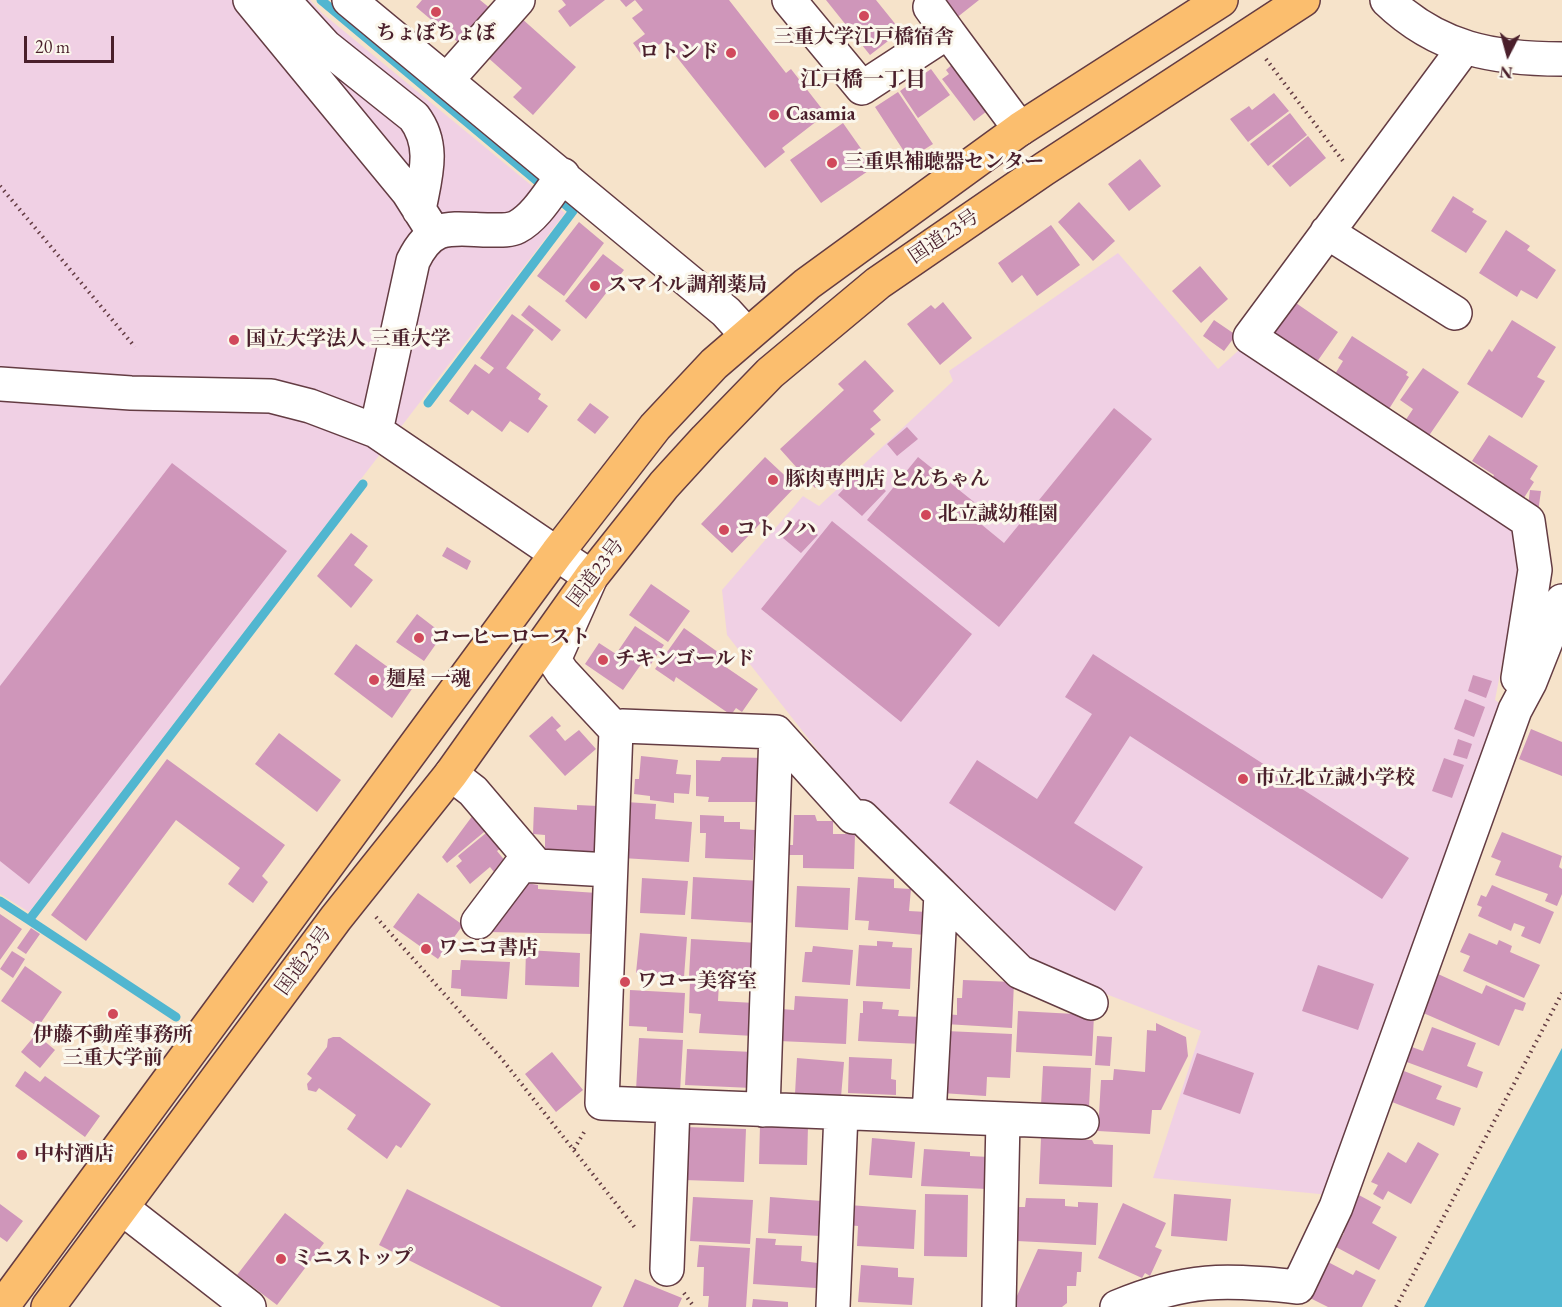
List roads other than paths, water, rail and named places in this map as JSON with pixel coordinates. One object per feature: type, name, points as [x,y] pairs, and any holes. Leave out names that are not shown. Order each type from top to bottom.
[{"type":"highway","name":"国道23号","points":[[2,1307],[557,553],[655,427],[714,364],[807,284],[1020,129],[1221,0]]},
{"type":"highway","name":"国道23号","points":[[48,1307],[336,918],[451,774],[591,577],[664,485],[737,406],[770,373],[878,282],[1044,169],[1303,0]]},
{"type":"street","points":[[250,0],[408,192],[427,221],[455,230],[515,228],[526,221],[555,186]]},
{"type":"street","points":[[283,0],[318,39],[414,117],[422,128],[429,152],[427,221],[424,239],[412,261],[376,431]]},
{"type":"street","points":[[349,0],[447,80],[555,186],[726,312],[747,335]]},
{"type":"street","points":[[447,80],[518,0]]},
{"type":"street","points":[[789,0],[862,88],[939,19],[1020,129]]},
{"type":"street","points":[[1387,0],[1426,32],[1464,48],[1520,59],[1562,59]]},
{"type":"street","points":[[1464,48],[1250,337],[1528,521],[1535,570],[1516,677],[1530,682]]},
{"type":"street","points":[[1327,232],[1455,314]]},
{"type":"street","points":[[0,384],[131,393],[271,396],[310,406],[376,431],[591,577],[554,660],[562,672],[616,729],[602,1103],[1082,1122]]},
{"type":"street","points":[[1117,1307],[1141,1297],[1190,1284],[1235,1280],[1298,1287],[1336,1207],[1515,710],[1530,682],[1562,601]]},
{"type":"street","points":[[616,729],[622,726],[776,732],[853,817],[862,817],[1020,972],[1091,1003]]},
{"type":"street","points":[[763,1110],[776,732]]},
{"type":"street","points":[[451,774],[473,791],[536,865]]},
{"type":"street","points":[[478,922],[521,865],[609,870]]},
{"type":"street","points":[[929,1116],[941,894]]},
{"type":"street","points":[[667,1269],[673,1106]]},
{"type":"street","points":[[832,1307],[840,1113]]},
{"type":"street","points":[[999,1307],[1003,1119]]},
{"type":"street","points":[[122,1208],[249,1307]]},
{"type":"water","points":[[1562,1048],[1562,1307],[1424,1307]]},
{"type":"waterway","points":[[321,0],[573,211],[428,403]]},
{"type":"waterway","points":[[0,901],[29,920],[363,484]]},
{"type":"waterway","points":[[29,920],[176,1017]]},
{"type":"place","name":"ちょぼちょぼ","points":[[436,12]]},
{"type":"place","name":"三重大学江戸橋宿舎","points":[[864,16]]},
{"type":"place","name":"ロトンド","points":[[731,53]]},
{"type":"place","name":"Casamia","points":[[774,115]]},
{"type":"place","name":"三重県補聴器センター","points":[[832,163]]},
{"type":"place","name":"スマイル調剤薬局","points":[[595,286]]},
{"type":"place","name":"国立大学法人 三重大学","points":[[234,340]]},
{"type":"place","name":"豚肉専門店 とんちゃん","points":[[773,480]]},
{"type":"place","name":"北立誠幼稚園","points":[[926,515]]},
{"type":"place","name":"コトノハ","points":[[724,530]]},
{"type":"place","name":"コーヒーロースト","points":[[419,638]]},
{"type":"place","name":"チキンゴールド","points":[[603,660]]},
{"type":"place","name":"麺屋 一魂","points":[[374,680]]},
{"type":"place","name":"市立北立誠小学校","points":[[1243,779]]},
{"type":"place","name":"ワニコ書店","points":[[426,949]]},
{"type":"place","name":"ワコー美容室","points":[[625,982]]},
{"type":"place","name":"伊藤不動産事務所 三重大学前","points":[[113,1014]]},
{"type":"place","name":"中村酒店","points":[[22,1155]]},
{"type":"place","name":"ミニストップ","points":[[281,1259]]},
{"type":"district","name":"江戸橋一丁目","points":[[863,80]]}]
